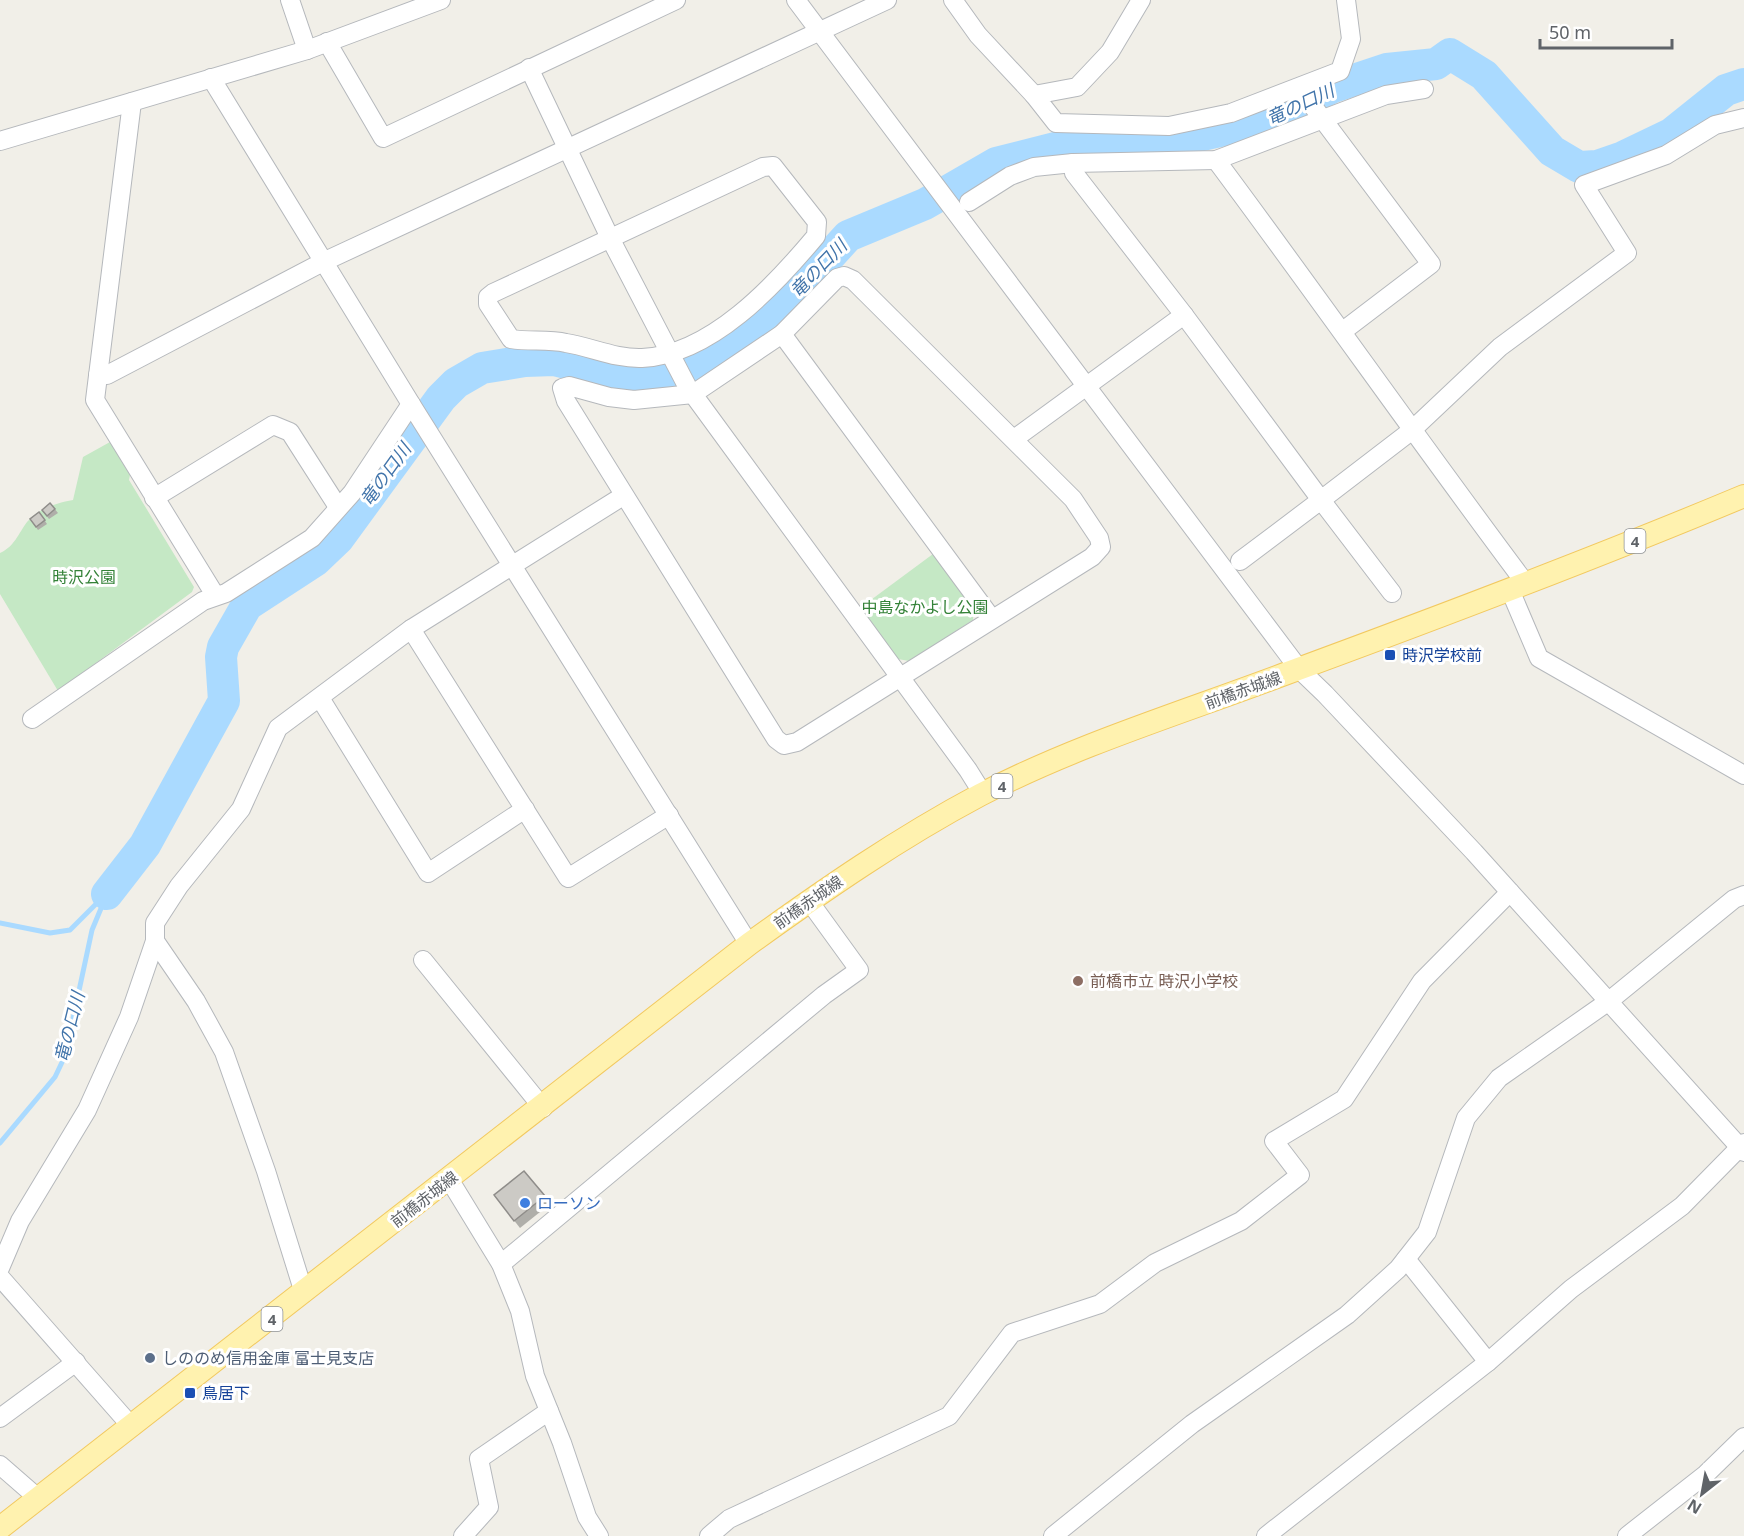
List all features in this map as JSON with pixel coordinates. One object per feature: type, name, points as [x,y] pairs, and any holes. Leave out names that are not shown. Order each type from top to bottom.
[{"type":"main road","name":"前橋赤城線","points":[[0,1528],[543,1108],[749,944],[809,901],[914,832],[983,794],[1085,748],[1518,587],[1744,496]]},
{"type":"street","points":[[290,0],[307,50]]},
{"type":"street","points":[[0,141],[307,50],[397,7],[441,0]]},
{"type":"street","points":[[327,42],[383,138],[676,0]]},
{"type":"street","points":[[796,0],[1299,669],[1510,892],[1743,1147],[1682,1206],[1571,1288],[1488,1362],[1266,1536]]},
{"type":"street","points":[[98,375],[107,375],[118,370],[323,262],[887,0]]},
{"type":"street","points":[[953,0],[978,34],[1034,95],[1056,123],[1169,126],[1231,113],[1301,90],[1340,71],[1351,39],[1346,0]]},
{"type":"street","points":[[1034,95],[1077,87],[1110,52],[1141,0]]},
{"type":"street","points":[[529,68],[610,238],[690,390],[901,677],[983,794]]},
{"type":"street","points":[[211,78],[431,436],[749,944]]},
{"type":"street","points":[[969,202],[1010,176],[1034,167],[1216,160],[1323,117],[1386,95],[1424,89]]},
{"type":"street","points":[[1301,90],[1431,264],[1343,331]]},
{"type":"street","points":[[132,102],[95,400],[215,595]]},
{"type":"street","points":[[1240,561],[1411,431],[1500,347],[1627,253],[1584,185],[1666,155],[1715,125],[1744,118]]},
{"type":"street","points":[[1216,160],[1343,331],[1518,587],[1539,658],[1744,775]]},
{"type":"street","points":[[1073,164],[1074,173],[1184,315],[1392,593]]},
{"type":"street","points":[[768,166],[777,170],[817,222],[816,236],[762,296],[736,317],[671,355],[643,358],[623,357],[553,340],[512,339],[488,304],[488,297],[768,166]]},
{"type":"street","points":[[844,276],[853,280],[1073,499],[1099,537],[1101,547],[1092,557],[798,742],[784,745],[776,739],[623,496],[566,401],[562,388],[569,386],[609,397],[634,400],[690,390],[782,334],[837,278],[844,276]]},
{"type":"street","points":[[1014,439],[1184,315]]},
{"type":"street","points":[[782,334],[992,620]]},
{"type":"street","points":[[32,719],[215,595],[226,593],[312,538],[352,493],[413,406]]},
{"type":"street","points":[[154,498],[273,425],[290,432],[338,507]]},
{"type":"street","points":[[0,1268],[20,1221],[87,1110],[129,1017],[155,941],[155,923],[179,886],[241,809],[278,728],[411,629],[623,496]]},
{"type":"street","points":[[411,629],[568,878],[669,815]]},
{"type":"street","points":[[320,698],[428,873],[525,809]]},
{"type":"street","points":[[709,1536],[729,1519],[949,1416],[1012,1333],[1100,1304],[1155,1263],[1241,1221],[1300,1175],[1274,1141],[1344,1099],[1422,981],[1510,892]]},
{"type":"street","points":[[1053,1536],[1192,1424],[1347,1315],[1406,1259],[1427,1232],[1466,1118],[1499,1078],[1609,1001],[1734,899],[1744,895]]},
{"type":"street","points":[[501,1264],[824,995],[859,970],[809,901]]},
{"type":"street","points":[[155,941],[196,1001],[224,1052],[266,1171],[304,1293]]},
{"type":"street","points":[[423,960],[543,1108]]},
{"type":"street","points":[[449,1179],[501,1264],[520,1311],[535,1376],[587,1517],[600,1536]]},
{"type":"street","points":[[1406,1259],[1488,1362]]},
{"type":"street","points":[[0,1277],[132,1427]]},
{"type":"street","points":[[0,1418],[76,1362]]},
{"type":"street","points":[[463,1536],[489,1507],[479,1459],[549,1411]]},
{"type":"street","points":[[1627,1536],[1706,1474],[1744,1437]]},
{"type":"street","points":[[0,1465],[39,1499]]},
{"type":"green space","name":"時沢公園","points":[[110,442],[130,475],[129,480],[194,587],[192,592],[58,691],[0,594],[0,553],[13,543],[27,522],[37,513],[73,500],[83,457]]},
{"type":"green space","name":"中島なかよし公園","points":[[933,554],[974,609],[973,620],[909,661],[898,659],[860,608]]},
{"type":"building","points":[[50,503],[55,509],[47,516],[42,510]]},
{"type":"building","points":[[39,512],[45,520],[36,527],[30,519]]},
{"type":"building","name":"ローソン","points":[[524,1171],[545,1196],[514,1221],[494,1195]]},
{"type":"waterway","name":"竜の口川","points":[[107,894],[145,845],[224,701],[221,657],[223,647],[247,605],[316,560],[338,539],[441,398],[456,383],[482,368],[525,361],[554,360],[623,377],[663,376],[697,370],[729,348],[797,292],[848,236],[925,204],[996,163],[1067,145],[1094,142],[1164,144],[1268,120],[1333,87],[1387,69],[1436,64],[1450,54],[1484,75],[1552,151],[1579,167],[1597,166],[1623,157],[1671,134],[1726,90],[1744,84]]},
{"type":"waterway","name":"竜の口川","points":[[0,1143],[55,1077],[65,1056],[92,930],[107,894]]},
{"type":"waterway","name":"竜の口川","points":[[0,923],[50,933],[70,930],[105,895]]},
{"type":"place","name":"時沢学校前","points":[[1390,655]]},
{"type":"place","name":"前橋市立 時沢小学校","points":[[1078,981]]},
{"type":"place","name":"ローソン","points":[[525,1203]]},
{"type":"place","name":"しののめ信用金庫 富士見支店","points":[[150,1358]]},
{"type":"place","name":"鳥居下","points":[[190,1393]]}]
